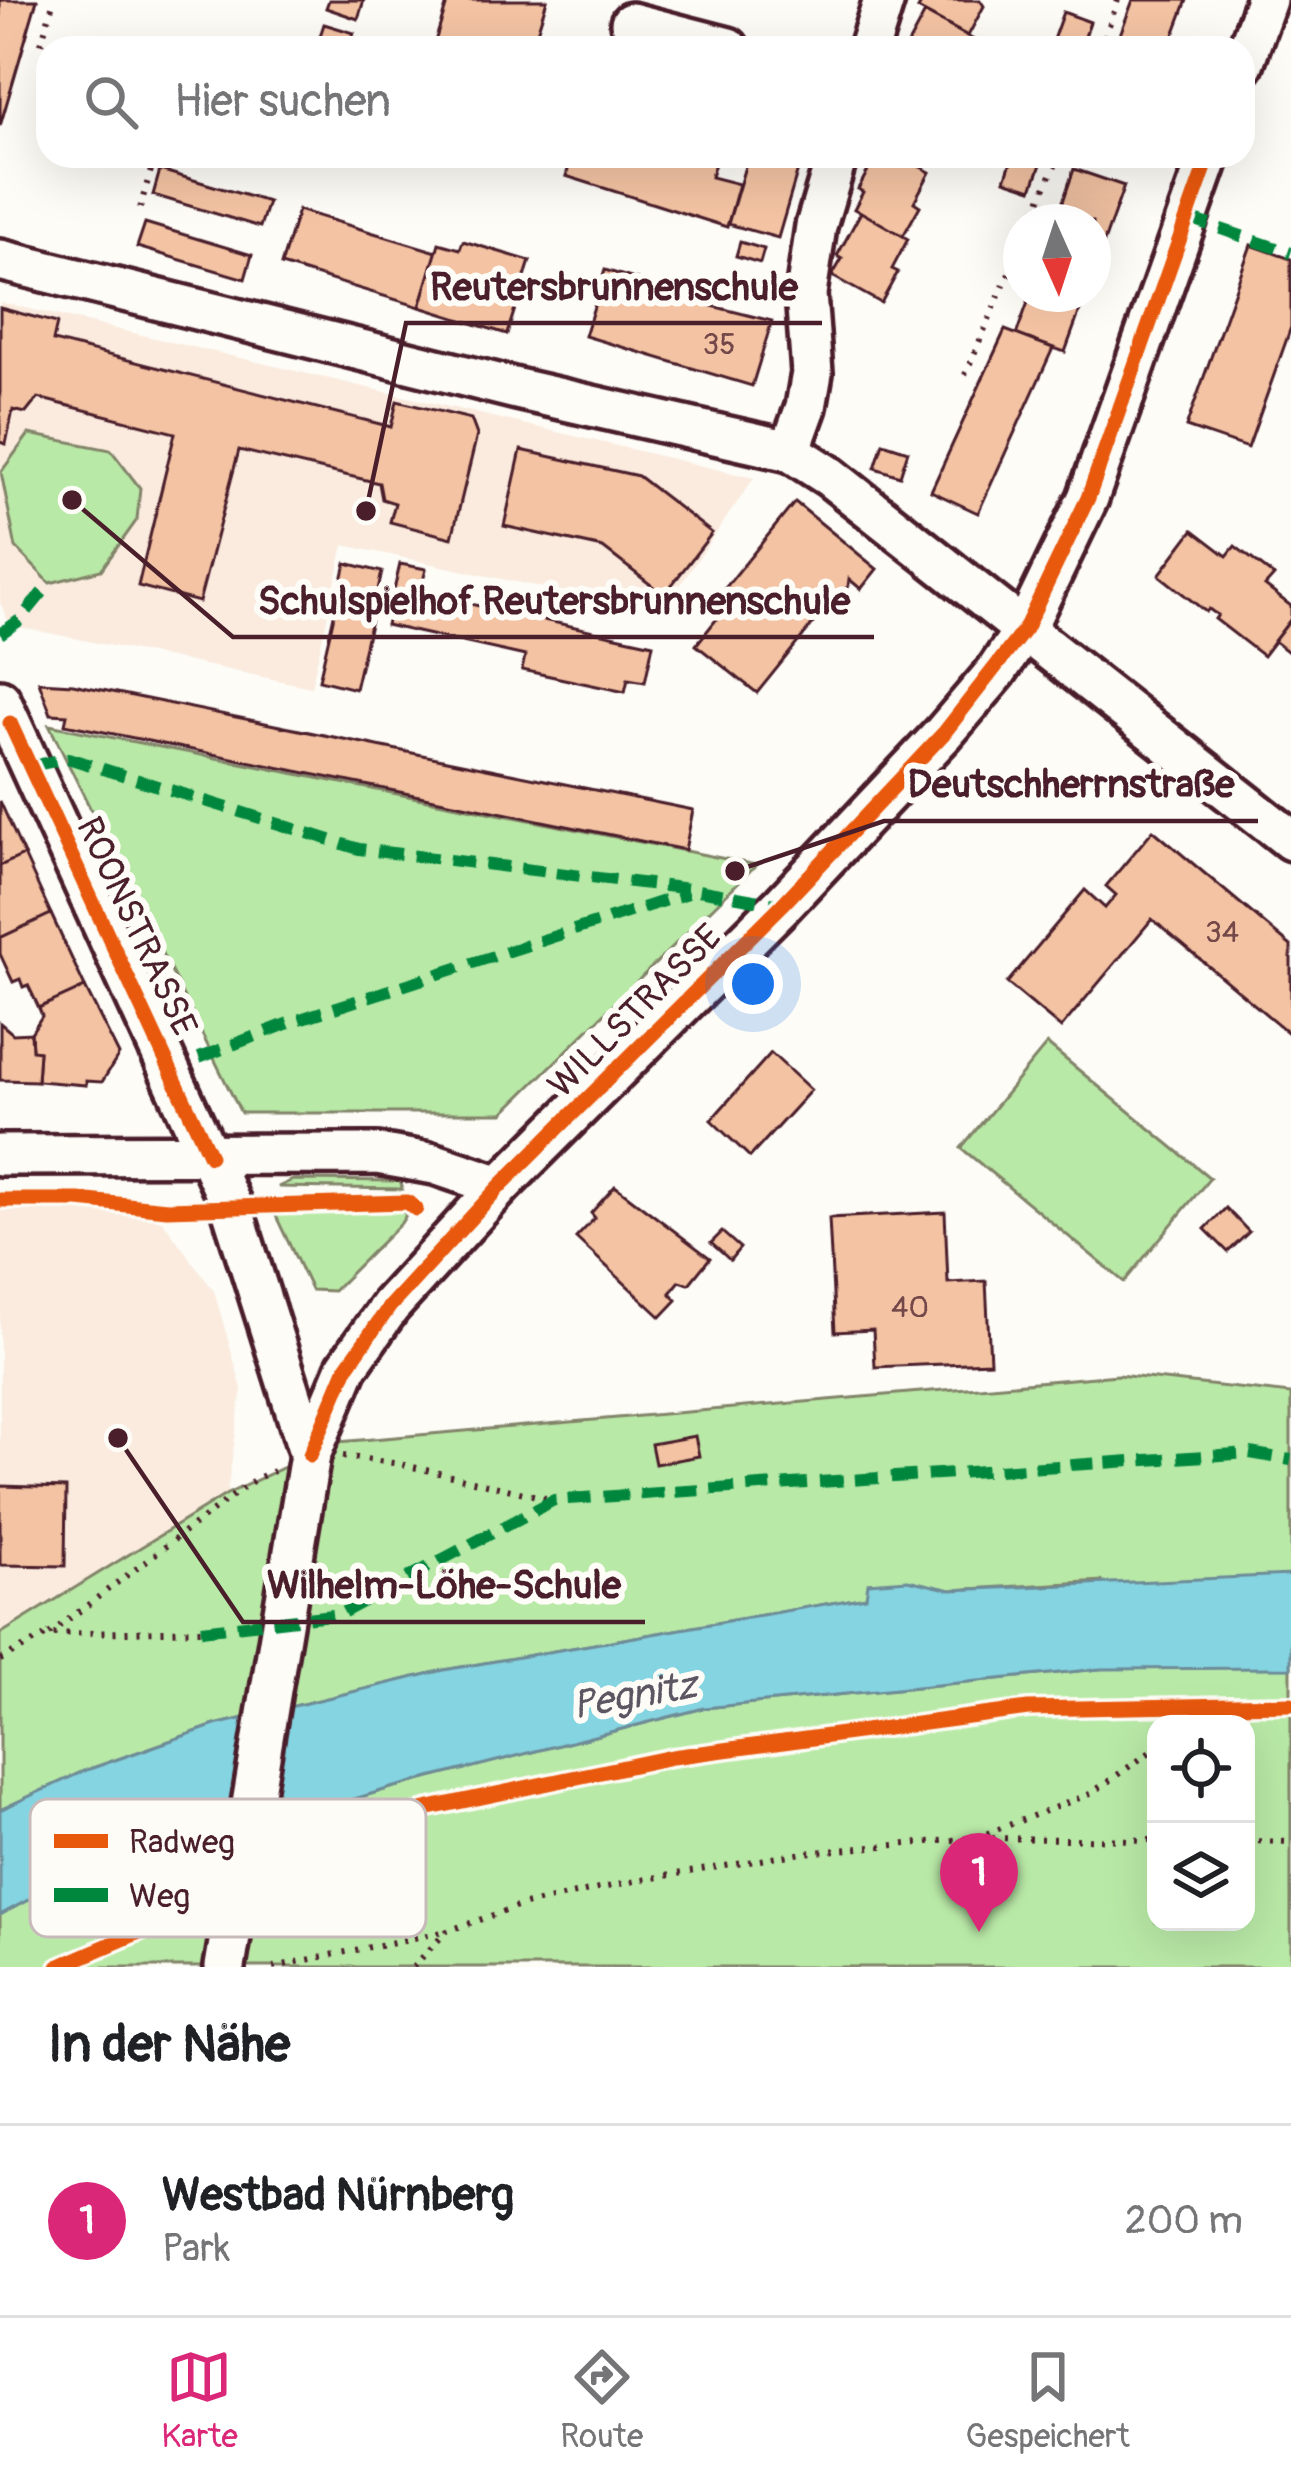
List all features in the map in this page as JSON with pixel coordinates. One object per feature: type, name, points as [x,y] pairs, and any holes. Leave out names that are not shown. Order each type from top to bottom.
[{"type":"street","points":[[873,36],[884,0]]},
{"type":"street","points":[[1253,36],[1266,0]]},
{"type":"street","points":[[632,23],[682,36]]},
{"type":"street","points":[[790,451],[812,373],[806,294],[816,226],[833,168]]},
{"type":"street","name":"WILLSTRASSE","points":[[253,1799],[310,1455],[337,1388],[390,1306],[500,1186],[782,905],[944,733],[1025,629],[1093,484],[1205,168]]},
{"type":"street","points":[[0,260],[517,389],[790,451],[829,476],[1291,840]]},
{"type":"street","name":"ROONSTRASSE","points":[[3,718],[210,1156],[250,1255],[310,1455]]},
{"type":"street","points":[[0,1155],[410,1157],[500,1186]]},
{"type":"street","name":"WILLSTRASSE","points":[[225,1967],[230,1937]]},
{"type":"path","points":[[43,36],[54,0]]},
{"type":"path","points":[[1105,36],[1118,0]]},
{"type":"path","points":[[140,208],[152,168]]},
{"type":"path","points":[[1039,204],[1055,168]]},
{"type":"path","points":[[965,375],[1003,287]]},
{"type":"path","points":[[0,1660],[49,1634],[255,1479],[310,1455],[400,1464],[554,1500]]},
{"type":"path","points":[[49,1634],[201,1630]]},
{"type":"path","points":[[1204,1715],[1221,1703]]},
{"type":"path","points":[[975,1838],[1090,1794],[1147,1754]]},
{"type":"path","points":[[426,1935],[520,1906],[634,1881],[803,1853],[975,1838],[1147,1840]]},
{"type":"path","points":[[1255,1841],[1291,1842]]},
{"type":"path","points":[[413,1967],[447,1931]]},
{"type":"path","points":[[273,1967],[418,1937]]},
{"type":"shaded area","points":[[0,302],[754,478],[661,613],[344,545],[311,687],[10,625],[0,603]]},
{"type":"shaded area","points":[[0,1193],[31,1193],[162,1220],[214,1291],[242,1389],[227,1494],[0,1634],[0,1565],[65,1566],[66,1489],[0,1486]]},
{"type":"green space","points":[[29,434],[111,450],[140,488],[137,520],[101,570],[50,583],[16,548],[1,472]]},
{"type":"green space","points":[[49,725],[756,865],[503,1113],[241,1113]]},
{"type":"green space","points":[[1047,1044],[1210,1178],[1124,1282],[961,1148]]},
{"type":"green space","points":[[293,1180],[401,1181],[402,1189],[278,1187]]},
{"type":"green space","points":[[400,1209],[406,1215],[401,1223],[333,1291],[311,1290],[275,1214]]},
{"type":"green space","points":[[1118,1375],[1291,1394],[1291,1967],[0,1967],[0,1915],[30,1899],[30,1937],[426,1937],[426,1799],[354,1799],[704,1708],[1100,1669],[1102,1581],[951,1590],[908,1581],[869,1583],[867,1597],[444,1670],[215,1725],[84,1771],[0,1810],[0,1634],[227,1494],[338,1442]]},
{"type":"water","name":"Pegnitz","points":[[1291,1575],[1291,1668],[1100,1669],[704,1708],[354,1799],[30,1799],[30,1899],[0,1915],[0,1810],[84,1771],[215,1725],[444,1670],[866,1597],[868,1583],[908,1580],[951,1590]]},
{"type":"building","points":[[0,0],[37,0],[0,126]]},
{"type":"building","points":[[329,0],[364,0],[358,19],[326,8]]},
{"type":"building","points":[[448,0],[547,0],[536,36],[437,36]]},
{"type":"building","points":[[923,0],[980,0],[984,6],[968,36],[918,9]]},
{"type":"building","points":[[1133,0],[1187,0],[1174,36],[1120,36]]},
{"type":"building","points":[[1063,12],[1090,22],[1085,36],[1054,36]]},
{"type":"building","points":[[925,13],[967,36],[913,36]]},
{"type":"building","points":[[324,24],[354,33],[353,36],[320,36]]},
{"type":"building","points":[[611,27],[640,36],[608,36]]},
{"type":"building","points":[[568,168],[714,168],[711,177],[739,184],[727,227],[566,176]]},
{"type":"building","points":[[744,168],[798,168],[778,238],[728,224]]},
{"type":"building","points":[[869,168],[930,172],[914,202],[920,206],[903,236],[854,209],[863,192],[858,189]]},
{"type":"building","points":[[1009,168],[1040,168],[1032,189],[1005,180]]},
{"type":"building","points":[[1074,169],[1124,186],[1111,222],[1111,204],[1062,204]]},
{"type":"building","points":[[160,170],[268,202],[260,227],[153,195]]},
{"type":"building","points":[[298,210],[437,252],[420,307],[281,265]]},
{"type":"building","points":[[861,212],[908,239],[892,269],[898,272],[881,303],[832,276],[842,259],[837,256]]},
{"type":"building","points":[[145,223],[252,255],[245,279],[137,247]]},
{"type":"building","points":[[463,241],[530,261],[507,334],[420,307],[439,243],[460,249]]},
{"type":"building","points":[[740,242],[764,249],[760,263],[736,256]]},
{"type":"building","points":[[1251,245],[1291,259],[1291,327],[1248,448],[1186,427]]},
{"type":"building","points":[[605,270],[670,290],[668,295],[772,321],[752,386],[585,336]]},
{"type":"building","points":[[0,308],[57,323],[53,341],[391,427],[397,401],[471,419],[477,435],[452,538],[390,522],[395,503],[382,499],[379,483],[239,450],[199,602],[138,586],[175,433],[38,398],[26,413],[13,410],[6,444],[0,442]]},
{"type":"building","points":[[1024,312],[1079,312],[1065,352],[1016,335]]},
{"type":"building","points":[[1005,330],[1053,348],[978,513],[931,491]]},
{"type":"building","points":[[883,443],[908,451],[900,476],[875,468]]},
{"type":"building","points":[[521,450],[638,476],[712,533],[664,595],[603,548],[504,526]]},
{"type":"building","points":[[795,502],[877,569],[861,589],[849,579],[848,587],[836,595],[757,693],[696,645],[727,606],[717,598]]},
{"type":"building","points":[[1193,530],[1227,556],[1235,546],[1274,576],[1265,586],[1291,606],[1291,619],[1263,656],[1215,619],[1218,615],[1209,609],[1206,612],[1159,575]]},
{"type":"building","points":[[346,563],[382,572],[355,689],[319,680]]},
{"type":"building","points":[[400,564],[426,569],[420,593],[653,644],[645,682],[628,679],[625,692],[522,670],[525,656],[386,625]]},
{"type":"building","points":[[1291,619],[1291,654],[1274,641]]},
{"type":"building","points":[[39,682],[73,684],[693,810],[685,850],[65,724],[67,715],[51,714]]},
{"type":"building","points":[[0,801],[24,855],[0,866]]},
{"type":"building","points":[[1153,830],[1291,946],[1291,1035],[1152,919],[1061,1028],[1007,983],[1085,890],[1105,908],[1116,895],[1106,886]]},
{"type":"building","points":[[24,855],[51,914],[0,938],[0,866]]},
{"type":"building","points":[[51,914],[85,987],[39,1008],[28,985],[23,987],[20,979],[13,982],[0,954],[0,938]]},
{"type":"building","points":[[85,987],[119,1055],[102,1082],[37,1081],[39,1051],[32,1050],[31,1033],[42,1016],[39,1008]]},
{"type":"building","points":[[0,1023],[13,1034],[31,1033],[32,1050],[39,1051],[37,1081],[0,1080]]},
{"type":"building","points":[[771,1053],[811,1090],[750,1157],[711,1120]]},
{"type":"building","points":[[615,1186],[710,1258],[689,1284],[680,1281],[670,1293],[677,1300],[661,1317],[576,1238]]},
{"type":"building","points":[[1226,1208],[1249,1232],[1228,1252],[1205,1229]]},
{"type":"building","points":[[945,1212],[948,1283],[986,1281],[990,1362],[875,1367],[873,1330],[835,1332],[829,1218]]},
{"type":"building","points":[[722,1232],[740,1248],[730,1260],[711,1243]]},
{"type":"building","points":[[695,1436],[699,1456],[655,1464],[651,1444]]},
{"type":"building","points":[[0,1486],[66,1488],[65,1566],[0,1565]]},
{"type":"marked path","points":[[1186,217],[1291,253]]},
{"type":"marked path","points":[[0,634],[20,620],[50,583]]},
{"type":"marked path","points":[[32,766],[68,758],[359,849],[698,890],[782,905]]},
{"type":"marked path","points":[[199,1058],[294,1021],[688,893]]},
{"type":"marked path","points":[[201,1630],[340,1614],[554,1500],[1250,1453],[1291,1460]]},
{"type":"cycle path","points":[[310,1455],[347,1367],[390,1306],[500,1186],[782,905],[944,733],[1025,629],[1088,498],[1205,168]]},
{"type":"cycle path","points":[[10,723],[210,1156]]},
{"type":"cycle path","points":[[0,1200],[78,1200],[167,1209],[407,1202],[416,1209]]},
{"type":"cycle path","points":[[426,1809],[672,1757],[1028,1709],[1291,1704]]},
{"type":"cycle path","points":[[58,1967],[128,1937]]},
{"type":"place","name":"Schulspielhof Reutersbrunnenschule","points":[[72,500]]},
{"type":"place","name":"Reutersbrunnenschule","points":[[366,511]]},
{"type":"place","name":"Deutschherrnstraße","points":[[735,871]]},
{"type":"place","name":"Wilhelm-Löhe-Schule","points":[[118,1438]]},
{"type":"place","name":"Westbad Nürnberg","points":[[979,1932]]}]
